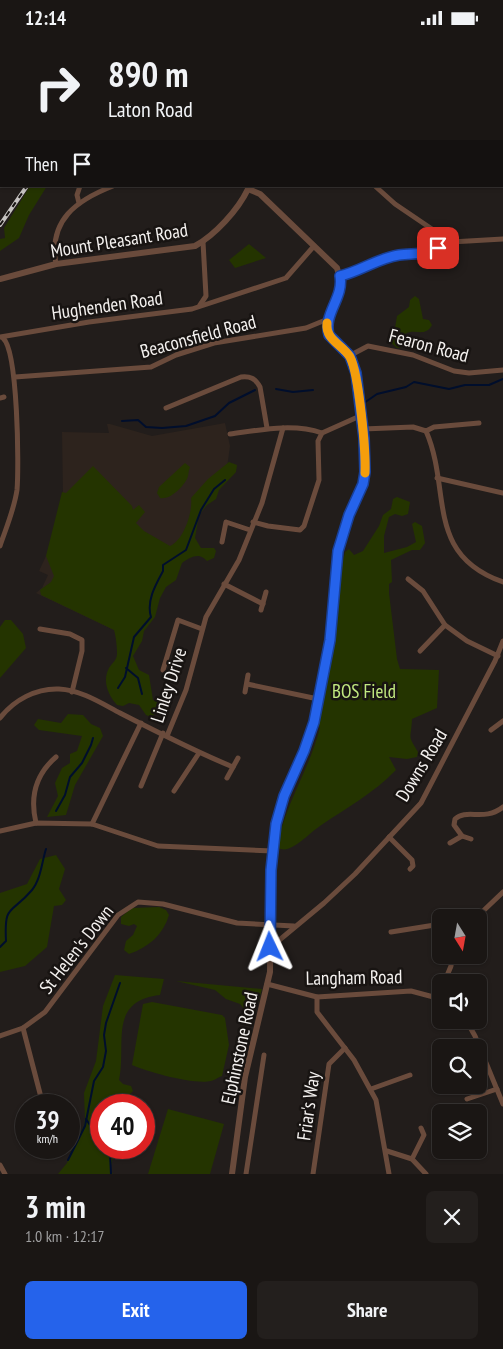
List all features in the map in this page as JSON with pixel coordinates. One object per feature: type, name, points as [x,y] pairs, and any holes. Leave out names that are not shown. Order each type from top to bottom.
[{"type":"street","points":[[79,203],[80,187]]},
{"type":"street","points":[[376,187],[416,220],[451,242]]},
{"type":"street","points":[[56,263],[56,237],[62,221],[79,203],[104,188]]},
{"type":"street","points":[[248,188],[260,194],[337,268],[340,276],[340,294],[328,319]]},
{"type":"street","name":"Mount Pleasant Road","points":[[0,279],[56,263],[188,247],[202,242],[240,203],[248,188]]},
{"type":"street","points":[[340,276],[358,271],[384,258],[426,253],[451,242],[503,239]]},
{"type":"street","points":[[200,306],[206,296],[202,242]]},
{"type":"street","name":"Hughenden Road","points":[[2,337],[37,330],[200,306],[286,278],[314,246]]},
{"type":"street","points":[[206,296],[209,299],[217,300]]},
{"type":"street","name":"Elphinstone Road","points":[[232,1174],[245,1077],[267,984],[273,851],[278,813],[309,738],[330,640],[338,551],[349,515],[363,484],[365,472],[363,429],[356,373],[350,356],[329,335],[328,319]]},
{"type":"street","name":"Beaconsfield Road","points":[[15,377],[151,367],[176,355],[216,343],[306,329],[328,319]]},
{"type":"street","points":[[0,546],[17,489],[15,377],[8,343],[2,337]]},
{"type":"street","name":"Fearon Road","points":[[350,356],[368,346],[413,355],[454,371],[469,373],[503,370]]},
{"type":"street","points":[[166,408],[241,377],[249,376],[260,387],[267,428]]},
{"type":"street","points":[[253,522],[300,530],[304,526],[319,480],[318,441],[322,433],[360,416]]},
{"type":"street","points":[[363,429],[413,427],[426,431],[434,427],[480,423]]},
{"type":"street","points":[[230,434],[267,428],[314,430],[322,433]]},
{"type":"street","name":"Linley Drive","points":[[0,718],[18,699],[38,692],[59,689],[102,703],[165,735],[186,690],[202,629],[224,584],[239,560],[269,483],[283,429]]},
{"type":"street","points":[[426,431],[445,520],[451,539],[460,555],[472,566],[489,577],[503,582]]},
{"type":"street","points":[[436,478],[503,493]]},
{"type":"street","points":[[222,542],[226,522],[250,530]]},
{"type":"street","points":[[408,579],[430,600],[446,625],[503,665]]},
{"type":"street","points":[[224,584],[262,607],[266,592]]},
{"type":"street","points":[[163,670],[178,621],[202,629]]},
{"type":"street","points":[[421,647],[446,625]]},
{"type":"street","points":[[40,629],[70,634],[82,640],[82,651],[72,692]]},
{"type":"street","name":"Downs Road","points":[[270,947],[324,903],[421,803],[497,659],[503,641]]},
{"type":"street","points":[[245,692],[248,675]]},
{"type":"street","points":[[247,684],[318,699]]},
{"type":"street","points":[[491,730],[503,721]]},
{"type":"street","points":[[92,824],[141,723]]},
{"type":"street","points":[[141,786],[165,735],[199,753],[233,767]]},
{"type":"street","points":[[174,791],[199,753]]},
{"type":"street","points":[[36,823],[32,805],[33,791],[48,763],[56,757]]},
{"type":"street","points":[[227,778],[238,758]]},
{"type":"street","points":[[471,839],[462,836],[454,825],[455,819],[459,815],[488,815],[503,807]]},
{"type":"street","points":[[0,831],[36,823],[92,824],[158,846],[273,851]]},
{"type":"street","points":[[450,843],[462,836]]},
{"type":"street","points":[[389,837],[412,860],[413,866],[410,869]]},
{"type":"street","points":[[485,909],[503,892]]},
{"type":"street","name":"St Helen's Down","points":[[0,1036],[23,1028],[45,1012],[109,926],[129,906],[138,902],[150,902],[214,919],[270,925]]},
{"type":"street","points":[[270,925],[294,926]]},
{"type":"street","points":[[391,933],[432,926]]},
{"type":"street","name":"Langham Road","points":[[267,984],[317,997],[402,991],[432,997]]},
{"type":"street","points":[[317,997],[317,1012],[345,1048],[376,1100],[390,1173]]},
{"type":"street","points":[[23,1028],[40,1094]]},
{"type":"street","points":[[471,1029],[503,1104]]},
{"type":"street","name":"Friar's Way","points":[[313,1174],[329,1064],[345,1048]]},
{"type":"street","points":[[246,1174],[264,1055]]},
{"type":"street","points":[[371,1089],[410,1075]]},
{"type":"street","points":[[467,1099],[497,1089]]},
{"type":"street","points":[[412,1159],[424,1135],[421,1129]]},
{"type":"street","points":[[386,1151],[412,1159],[426,1174]]},
{"type":"street","points":[[0,1165],[5,1174]]},
{"type":"shaded area","points":[[225,423],[230,446],[226,475],[198,502],[193,534],[114,630],[36,593],[42,588],[48,575],[39,571],[46,556],[63,497],[62,432],[109,433],[107,424],[110,424],[152,436]]},
{"type":"green space","points":[[29,187],[46,187],[29,215],[19,238],[0,251],[0,239],[5,238],[4,228]]},
{"type":"green space","points":[[249,244],[266,258],[235,268],[229,260]]},
{"type":"green space","points":[[415,296],[419,299],[423,319],[429,320],[432,325],[423,332],[409,332],[405,334],[402,347],[397,348],[389,341],[394,334],[397,316],[409,307],[410,300]]},
{"type":"green space","points":[[229,462],[237,465],[236,472],[219,490],[216,499],[207,505],[199,515],[195,538],[201,548],[214,548],[216,551],[214,558],[207,561],[204,558],[195,556],[182,563],[176,580],[166,587],[160,598],[155,617],[144,631],[142,641],[133,656],[139,670],[149,675],[153,700],[159,702],[161,709],[151,717],[146,715],[139,705],[129,703],[123,706],[117,705],[111,697],[106,683],[109,668],[117,656],[114,630],[41,595],[40,590],[51,582],[54,576],[46,556],[62,492],[66,493],[93,466],[132,506],[133,510],[139,505],[145,512],[136,523],[144,531],[170,546],[175,543],[183,532],[191,510],[191,498],[208,479]]},
{"type":"green space","points":[[185,463],[190,467],[185,482],[172,495],[160,498],[157,493],[159,487]]},
{"type":"green space","name":"BOS Field","points":[[397,497],[410,502],[408,514],[402,516],[395,514],[389,517],[384,536],[384,553],[407,547],[416,542],[412,524],[415,522],[422,526],[425,543],[420,550],[412,550],[391,560],[392,582],[389,584],[389,593],[397,659],[400,669],[439,670],[437,708],[412,719],[411,737],[418,752],[417,757],[407,759],[389,757],[396,770],[378,786],[296,845],[287,849],[277,848],[285,817],[310,758],[320,727],[318,726],[334,645],[340,573],[345,552],[349,549],[354,555],[363,551],[379,526],[383,515],[391,509],[393,499]]},
{"type":"green space","points":[[5,620],[11,620],[23,634],[26,648],[0,678],[0,627]]},
{"type":"green space","points":[[68,714],[83,715],[91,724],[100,728],[103,736],[75,785],[66,815],[47,817],[58,796],[55,783],[62,768],[70,763],[70,754],[77,751],[82,736],[39,730],[34,725],[38,719],[61,723]]},
{"type":"green space","points":[[56,855],[65,869],[59,889],[66,900],[62,905],[54,906],[47,947],[25,966],[0,972],[0,893],[27,884],[40,859]]},
{"type":"green space","points":[[159,907],[166,910],[169,915],[163,929],[149,944],[129,954],[124,950],[126,941],[133,935],[137,926],[134,924],[129,926],[121,924],[121,917],[132,908]]},
{"type":"green space","points":[[115,975],[164,979],[160,995],[143,999],[132,1006],[126,1015],[123,1027],[119,1080],[123,1084],[131,1086],[133,1091],[130,1094],[90,1094],[90,1159],[112,1159],[110,1170],[113,1174],[58,1174],[68,1159],[80,1159],[80,1133],[85,1119],[84,1093],[96,1061],[103,1006]]},
{"type":"green space","points":[[176,981],[262,989],[255,1012],[247,1012],[240,1004],[226,999],[215,990]]},
{"type":"green space","points":[[152,1002],[222,1015],[225,1018],[229,1045],[222,1076],[203,1082],[183,1080],[132,1065],[143,1004]]},
{"type":"green space","points":[[168,1109],[224,1124],[210,1174],[148,1174],[153,1159],[155,1159],[155,1151]]},
{"type":"waterway","points":[[364,403],[377,394],[406,387],[414,382],[449,389],[465,385],[489,385],[503,379]]},
{"type":"waterway","points":[[276,389],[293,392],[313,390]]},
{"type":"waterway","points":[[122,421],[138,420],[146,427],[186,426],[215,416],[229,403],[255,390]]},
{"type":"waterway","points":[[118,688],[125,677],[134,637],[151,617],[151,599],[163,571],[163,565],[186,550],[201,510],[214,489],[225,480]]},
{"type":"waterway","points":[[126,668],[138,678],[142,694]]},
{"type":"waterway","points":[[56,811],[65,795],[70,777],[82,763],[93,738]]},
{"type":"waterway","points":[[0,947],[6,941],[6,921],[8,915],[35,886],[46,849]]},
{"type":"waterway","points":[[68,1160],[85,1126],[94,1081],[103,1067],[106,1051],[104,1035],[106,1023],[120,983]]},
{"type":"waterway","points":[[86,1119],[90,1125]]},
{"type":"waterway","points":[[110,1159],[111,1174]]},
{"type":"railway","points":[[0,225],[26,187]]},
{"type":"slow traffic","points":[[327,323],[329,335],[350,356],[356,373],[364,438],[365,473]]},
{"type":"route","points":[[270,947],[271,870],[278,813],[314,722],[330,640],[338,551],[349,515],[363,484],[365,472],[364,438],[356,373],[350,356],[329,335],[328,319],[340,294],[342,286],[340,276],[358,271],[384,258],[426,253],[438,248]]}]
